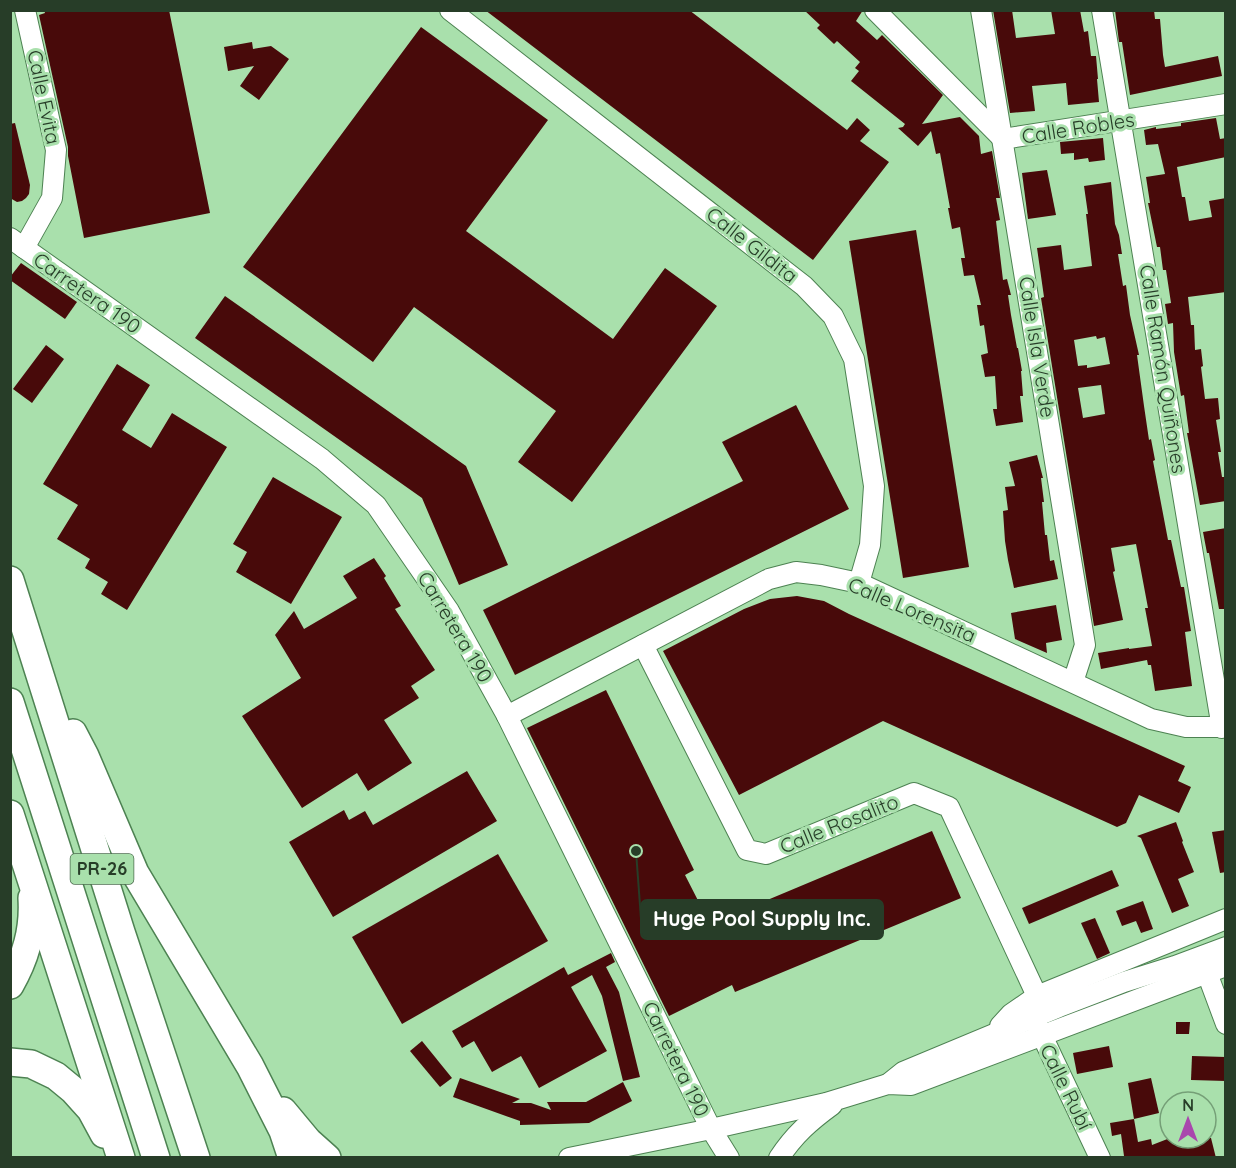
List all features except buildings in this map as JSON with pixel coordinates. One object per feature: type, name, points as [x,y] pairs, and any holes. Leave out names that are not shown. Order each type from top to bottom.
[{"type":"highway","name":"PR-26","points":[[10,580],[114,910],[196,1158]]},
{"type":"highway","points":[[34,656],[85,756],[135,873],[250,1066],[283,1131],[292,1158]]},
{"type":"highway","name":"PR-26","points":[[10,702],[156,1158]]},
{"type":"highway","points":[[10,814],[121,1158]]},
{"type":"highway","points":[[10,985],[20,967],[31,932],[33,915],[30,876]]},
{"type":"highway","points":[[10,1062],[31,1064],[56,1076],[73,1090],[91,1110],[116,1158]]},
{"type":"highway","points":[[250,1066],[297,1129],[327,1158]]},
{"type":"street","name":"Calle Evita","points":[[17,243],[52,198],[57,150],[25,10]]},
{"type":"street","name":"Calle Gildita","points":[[450,10],[804,286],[833,316],[854,359],[874,486],[870,545],[860,583]]},
{"type":"street","name":"Calle Robles","points":[[875,10],[1003,139],[1226,104]]},
{"type":"street","name":"Calle Isla Verde","points":[[981,10],[1085,645],[1072,682]]},
{"type":"street","name":"Calle Ramón Quiñones","points":[[1102,10],[1224,727]]},
{"type":"street","name":"Carretera 190","points":[[17,243],[322,459],[376,505],[449,611],[507,716],[711,1129],[729,1158]]},
{"type":"street","name":"Calle Lorensita","points":[[507,716],[769,579],[796,572],[821,574],[860,583],[1151,719],[1186,727],[1224,727]]},
{"type":"street","name":"Calle Rosalito","points":[[643,645],[747,850],[766,854],[914,793],[949,807],[1037,996]]},
{"type":"street","points":[[993,1034],[1011,1014],[1037,996],[1226,919]]},
{"type":"street","points":[[888,1084],[903,1072],[1033,1017],[1124,982],[1226,947]]},
{"type":"street","points":[[569,1158],[711,1129],[840,1099],[888,1084],[911,1085],[1216,970],[1226,1024]]},
{"type":"street","name":"Calle Rubí","points":[[1033,1017],[1100,1158]]},
{"type":"street","points":[[779,1158],[786,1146],[808,1123],[840,1099]]},
{"type":"street","points":[[639,1158],[711,1129]]},
{"type":"place","name":"Huge Pool Supply Inc.","points":[[636,851]]}]
